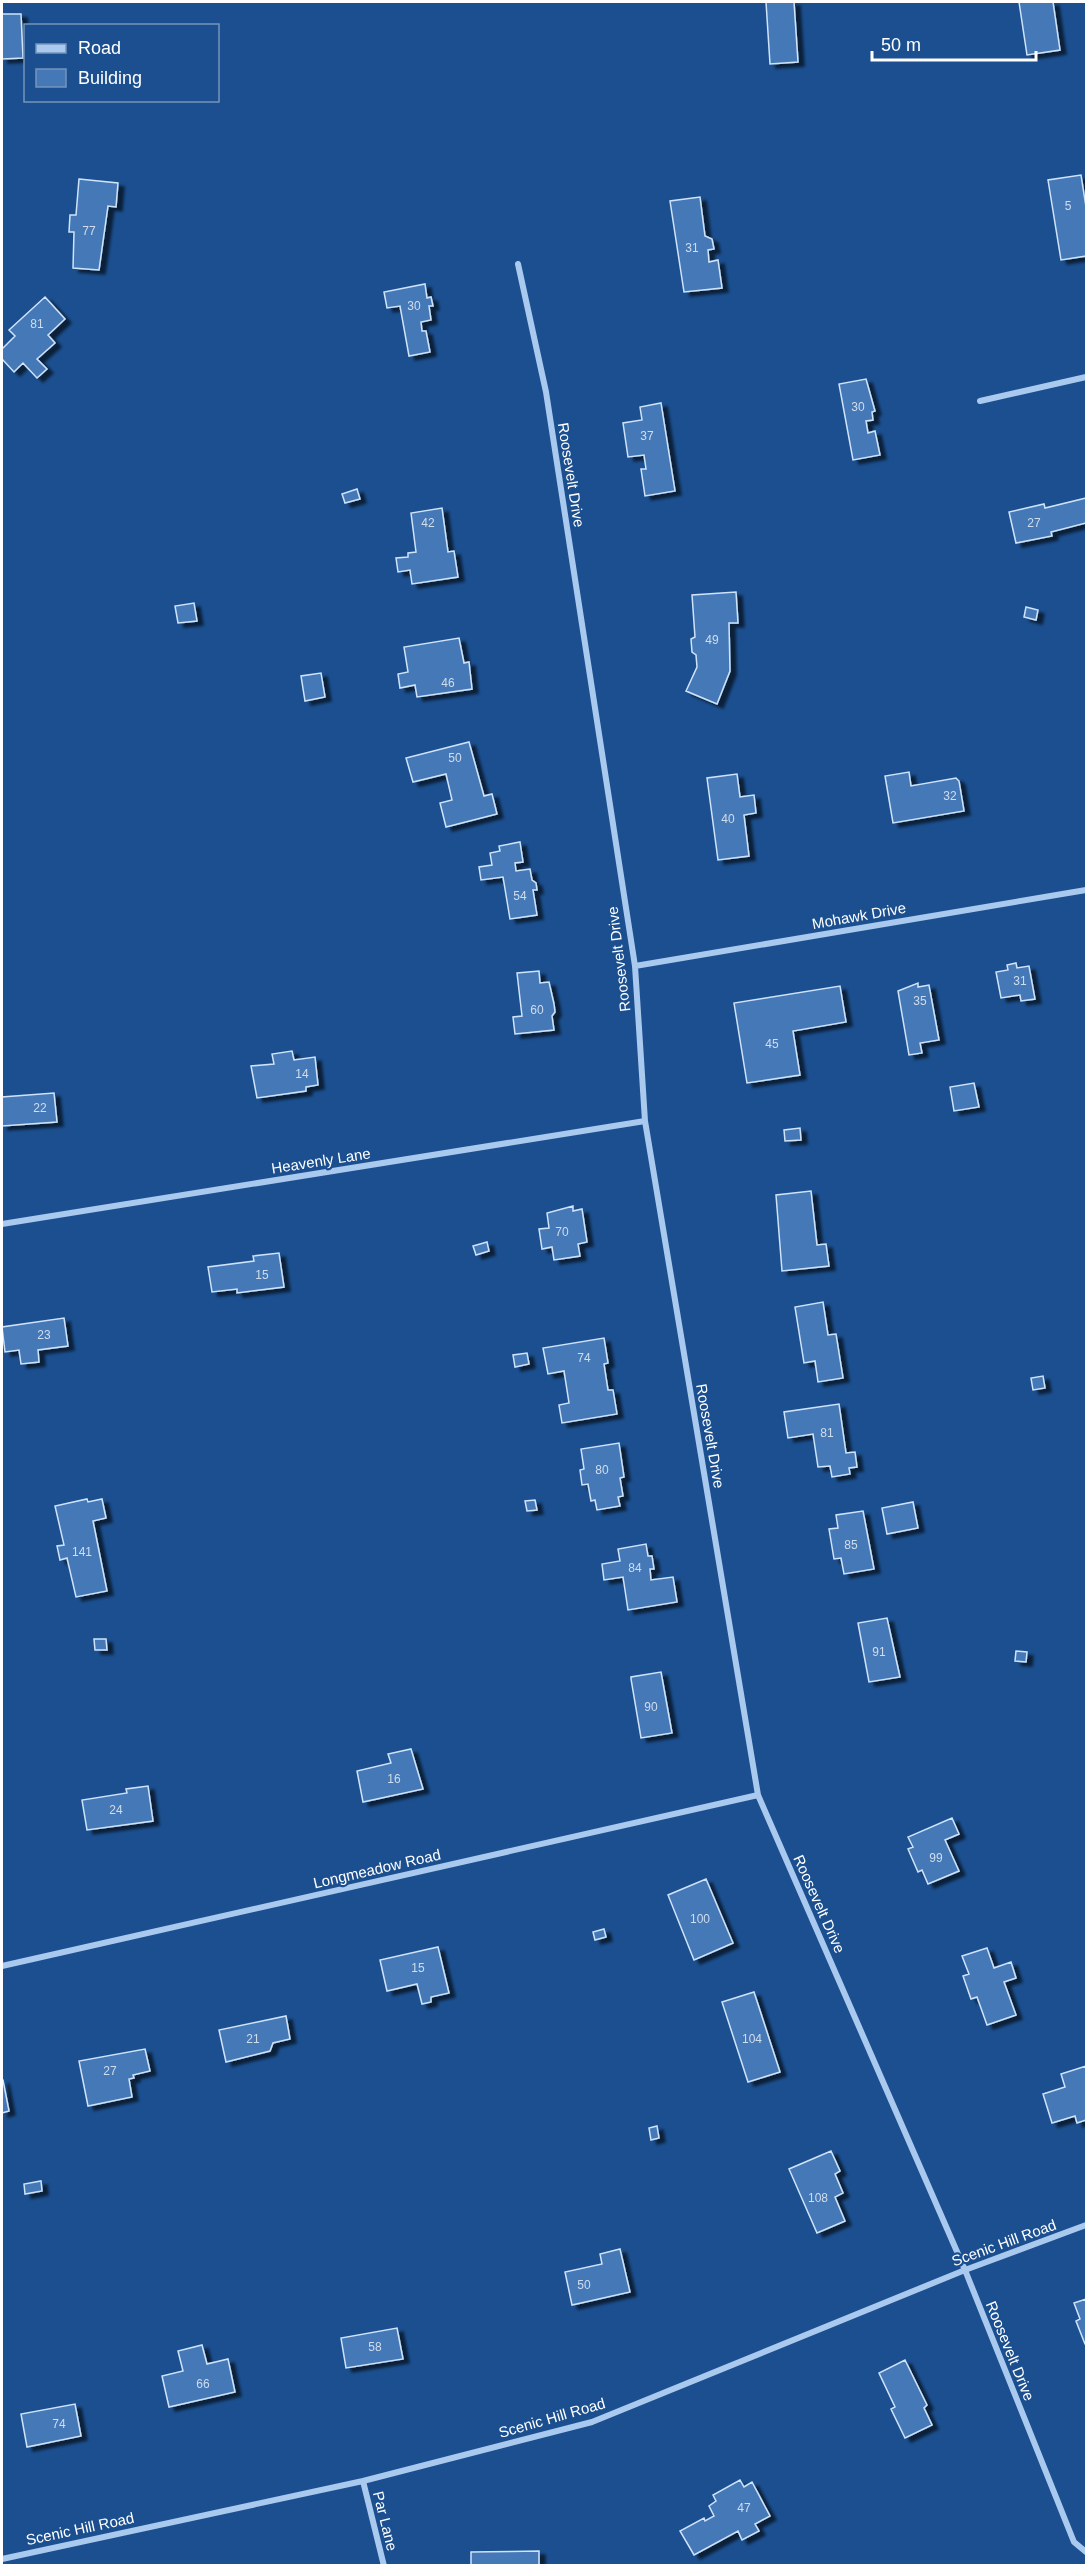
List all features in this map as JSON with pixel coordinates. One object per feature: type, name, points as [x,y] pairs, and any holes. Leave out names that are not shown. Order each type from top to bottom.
[{"type":"street","name":"Roosevelt Drive","points":[[518,264],[546,392],[635,966],[645,1121],[758,1795],[965,2270],[1074,2542],[1086,2552]]},
{"type":"street","points":[[980,401],[1086,377]]},
{"type":"street","name":"Mohawk Drive","points":[[635,966],[1086,890]]},
{"type":"street","name":"Heavenly Lane","points":[[2,1224],[645,1121]]},
{"type":"street","name":"Longmeadow Road","points":[[2,1966],[758,1795]]},
{"type":"street","name":"Scenic Hill Road","points":[[2,2559],[363,2481],[592,2422],[965,2270],[1086,2225]]},
{"type":"street","name":"Par Lane","points":[[363,2481],[384,2565]]},
{"type":"building","points":[[766,2],[794,2],[798,62],[770,64]]},
{"type":"building","points":[[1019,2],[1053,2],[1060,50],[1027,55]]},
{"type":"building","points":[[2,14],[21,14],[23,58],[2,59]]},
{"type":"building","points":[[1081,175],[1086,207],[1086,256],[1061,260],[1048,180]]},
{"type":"building","points":[[79,179],[118,183],[116,207],[108,206],[99,270],[73,268],[74,232],[69,232],[70,215],[76,215]]},
{"type":"building","points":[[700,197],[705,236],[712,239],[714,249],[708,250],[709,262],[718,260],[722,288],[684,292],[670,201]]},
{"type":"building","points":[[425,284],[427,298],[431,297],[433,306],[429,306],[431,320],[421,322],[422,331],[426,331],[430,352],[409,356],[400,306],[387,308],[384,292]]},
{"type":"building","points":[[45,297],[65,319],[48,335],[55,343],[37,359],[47,369],[37,378],[23,363],[14,372],[2,359],[2,349],[15,336],[9,330]]},
{"type":"building","points":[[866,379],[875,411],[872,412],[873,420],[866,421],[868,433],[875,431],[880,455],[853,460],[839,384]]},
{"type":"building","points":[[661,403],[675,491],[645,496],[641,469],[646,469],[644,455],[628,457],[623,423],[642,420],[640,407]]},
{"type":"building","points":[[357,489],[360,499],[345,503],[342,494]]},
{"type":"building","points":[[1086,498],[1086,523],[1051,532],[1052,536],[1016,543],[1009,512],[1044,504],[1045,508]]},
{"type":"building","points":[[442,508],[448,552],[454,551],[458,577],[412,584],[410,570],[398,572],[396,558],[408,557],[408,553],[416,552],[411,513]]},
{"type":"building","points":[[736,592],[738,623],[729,623],[730,671],[717,704],[686,691],[697,667],[691,639],[695,637],[692,595]]},
{"type":"building","points":[[194,603],[197,621],[178,623],[175,606]]},
{"type":"building","points":[[1026,607],[1038,610],[1036,620],[1024,617]]},
{"type":"building","points":[[459,638],[464,663],[469,662],[472,689],[417,697],[415,685],[400,688],[398,674],[408,672],[404,647]]},
{"type":"building","points":[[321,673],[325,697],[305,701],[301,676]]},
{"type":"building","points":[[469,742],[484,796],[492,794],[497,814],[446,827],[440,803],[452,800],[446,774],[413,782],[406,758]]},
{"type":"building","points":[[909,772],[911,786],[956,778],[959,781],[964,811],[893,823],[885,776]]},
{"type":"building","points":[[737,774],[740,797],[754,795],[756,813],[744,815],[749,856],[718,860],[707,778]]},
{"type":"building","points":[[520,842],[523,862],[515,863],[516,871],[530,869],[532,880],[536,883],[537,890],[533,890],[537,915],[510,919],[503,877],[481,880],[479,867],[492,865],[490,853],[500,851],[499,846]]},
{"type":"building","points":[[1016,963],[1017,968],[1029,966],[1035,999],[1021,1001],[1020,995],[1001,998],[996,972],[1008,970],[1007,965]]},
{"type":"building","points":[[539,971],[540,983],[549,982],[555,1012],[552,1016],[554,1030],[515,1034],[513,1017],[522,1016],[517,973]]},
{"type":"building","points":[[918,983],[918,987],[929,985],[939,1040],[920,1043],[922,1053],[909,1055],[898,991]]},
{"type":"building","points":[[840,986],[846,1022],[793,1031],[800,1075],[747,1083],[734,1003]]},
{"type":"building","points":[[292,1051],[294,1060],[315,1057],[318,1085],[306,1087],[306,1091],[257,1098],[251,1066],[274,1064],[272,1054]]},
{"type":"building","points":[[974,1083],[979,1107],[954,1111],[950,1087]]},
{"type":"building","points":[[54,1093],[57,1122],[2,1126],[2,1097]]},
{"type":"building","points":[[800,1128],[801,1140],[785,1141],[784,1130]]},
{"type":"building","points":[[811,1191],[817,1245],[826,1244],[829,1266],[782,1271],[776,1195]]},
{"type":"building","points":[[573,1206],[573,1211],[582,1209],[587,1242],[578,1244],[580,1256],[554,1260],[552,1247],[542,1249],[539,1229],[549,1228],[547,1213]]},
{"type":"building","points":[[487,1242],[489,1251],[476,1255],[473,1246]]},
{"type":"building","points":[[279,1253],[284,1287],[237,1293],[237,1289],[212,1292],[208,1267],[254,1261],[253,1256]]},
{"type":"building","points":[[823,1302],[828,1335],[836,1334],[843,1378],[818,1382],[815,1361],[804,1363],[795,1307]]},
{"type":"building","points":[[64,1318],[68,1346],[38,1350],[39,1362],[21,1364],[19,1350],[5,1352],[2,1327]]},
{"type":"building","points":[[604,1338],[608,1363],[604,1364],[608,1390],[613,1390],[617,1414],[562,1423],[559,1405],[569,1403],[564,1371],[548,1374],[543,1348]]},
{"type":"building","points":[[527,1353],[529,1364],[515,1367],[513,1355]]},
{"type":"building","points":[[1043,1376],[1045,1388],[1033,1390],[1031,1378]]},
{"type":"building","points":[[839,1404],[846,1453],[855,1452],[857,1467],[849,1468],[850,1474],[832,1477],[830,1466],[818,1467],[813,1434],[788,1438],[784,1412]]},
{"type":"building","points":[[619,1443],[624,1477],[620,1478],[623,1496],[618,1497],[620,1506],[597,1510],[595,1500],[591,1501],[588,1484],[582,1485],[580,1470],[584,1469],[581,1449]]},
{"type":"building","points":[[87,1499],[88,1502],[102,1499],[106,1518],[93,1521],[107,1591],[76,1597],[67,1558],[60,1560],[57,1546],[64,1545],[55,1506]]},
{"type":"building","points":[[535,1500],[537,1510],[527,1511],[525,1501]]},
{"type":"building","points":[[913,1502],[918,1528],[887,1534],[882,1508]]},
{"type":"building","points":[[863,1511],[874,1569],[844,1574],[841,1558],[834,1559],[829,1529],[838,1528],[836,1515]]},
{"type":"building","points":[[646,1544],[648,1556],[652,1556],[654,1569],[650,1569],[651,1580],[673,1577],[677,1602],[628,1610],[623,1577],[604,1580],[602,1564],[620,1561],[618,1549]]},
{"type":"building","points":[[887,1618],[900,1677],[869,1682],[858,1623]]},
{"type":"building","points":[[94,1639],[106,1639],[107,1650],[95,1650]]},
{"type":"building","points":[[1016,1651],[1027,1652],[1026,1662],[1015,1661]]},
{"type":"building","points":[[661,1672],[672,1733],[641,1738],[631,1677]]},
{"type":"building","points":[[411,1749],[423,1789],[363,1802],[357,1771],[391,1763],[388,1754]]},
{"type":"building","points":[[148,1786],[153,1821],[87,1830],[82,1800],[127,1793],[126,1789]]},
{"type":"building","points":[[952,1818],[959,1834],[945,1840],[959,1871],[928,1884],[922,1870],[918,1872],[908,1849],[913,1847],[908,1837]]},
{"type":"building","points":[[706,1879],[733,1943],[694,1960],[668,1895]]},
{"type":"building","points":[[604,1929],[606,1937],[595,1940],[593,1932]]},
{"type":"building","points":[[438,1947],[449,1993],[431,1997],[431,2002],[422,2004],[417,1984],[387,1991],[380,1960]]},
{"type":"building","points":[[987,1948],[994,1968],[1011,1962],[1016,1978],[1004,1982],[1016,2015],[987,2025],[977,1997],[971,1999],[963,1976],[969,1974],[962,1956]]},
{"type":"building","points":[[754,1992],[780,2072],[748,2082],[722,2002]]},
{"type":"building","points":[[286,2016],[290,2039],[273,2043],[270,2051],[226,2062],[219,2030]]},
{"type":"building","points":[[145,2049],[150,2071],[133,2075],[134,2078],[129,2079],[132,2097],[88,2106],[79,2061]]},
{"type":"building","points":[[1086,2066],[1086,2120],[1077,2123],[1075,2116],[1052,2123],[1043,2094],[1065,2087],[1061,2074]]},
{"type":"building","points":[[2,2080],[9,2111],[2,2113]]},
{"type":"building","points":[[657,2126],[659,2138],[651,2140],[649,2128]]},
{"type":"building","points":[[831,2151],[840,2171],[835,2174],[843,2193],[835,2197],[845,2221],[817,2233],[789,2169]]},
{"type":"building","points":[[41,2181],[42,2191],[25,2194],[24,2184]]},
{"type":"building","points":[[620,2249],[630,2292],[572,2305],[565,2272],[602,2264],[600,2254]]},
{"type":"building","points":[[1086,2299],[1085,2344],[1076,2321],[1080,2319],[1074,2303]]},
{"type":"building","points":[[397,2328],[403,2359],[346,2368],[341,2338]]},
{"type":"building","points":[[202,2345],[207,2364],[228,2359],[235,2392],[169,2407],[162,2376],[183,2371],[178,2351]]},
{"type":"building","points":[[905,2360],[927,2405],[924,2408],[932,2425],[905,2438],[891,2409],[895,2407],[879,2373]]},
{"type":"building","points":[[75,2404],[81,2436],[27,2447],[21,2414]]},
{"type":"building","points":[[740,2480],[744,2487],[752,2482],[770,2516],[755,2524],[759,2531],[742,2540],[738,2531],[694,2555],[680,2531],[704,2518],[705,2521],[714,2516],[709,2506],[716,2501],[713,2495]]},
{"type":"building","points":[[539,2551],[539,2566],[471,2566],[471,2552]]}]
